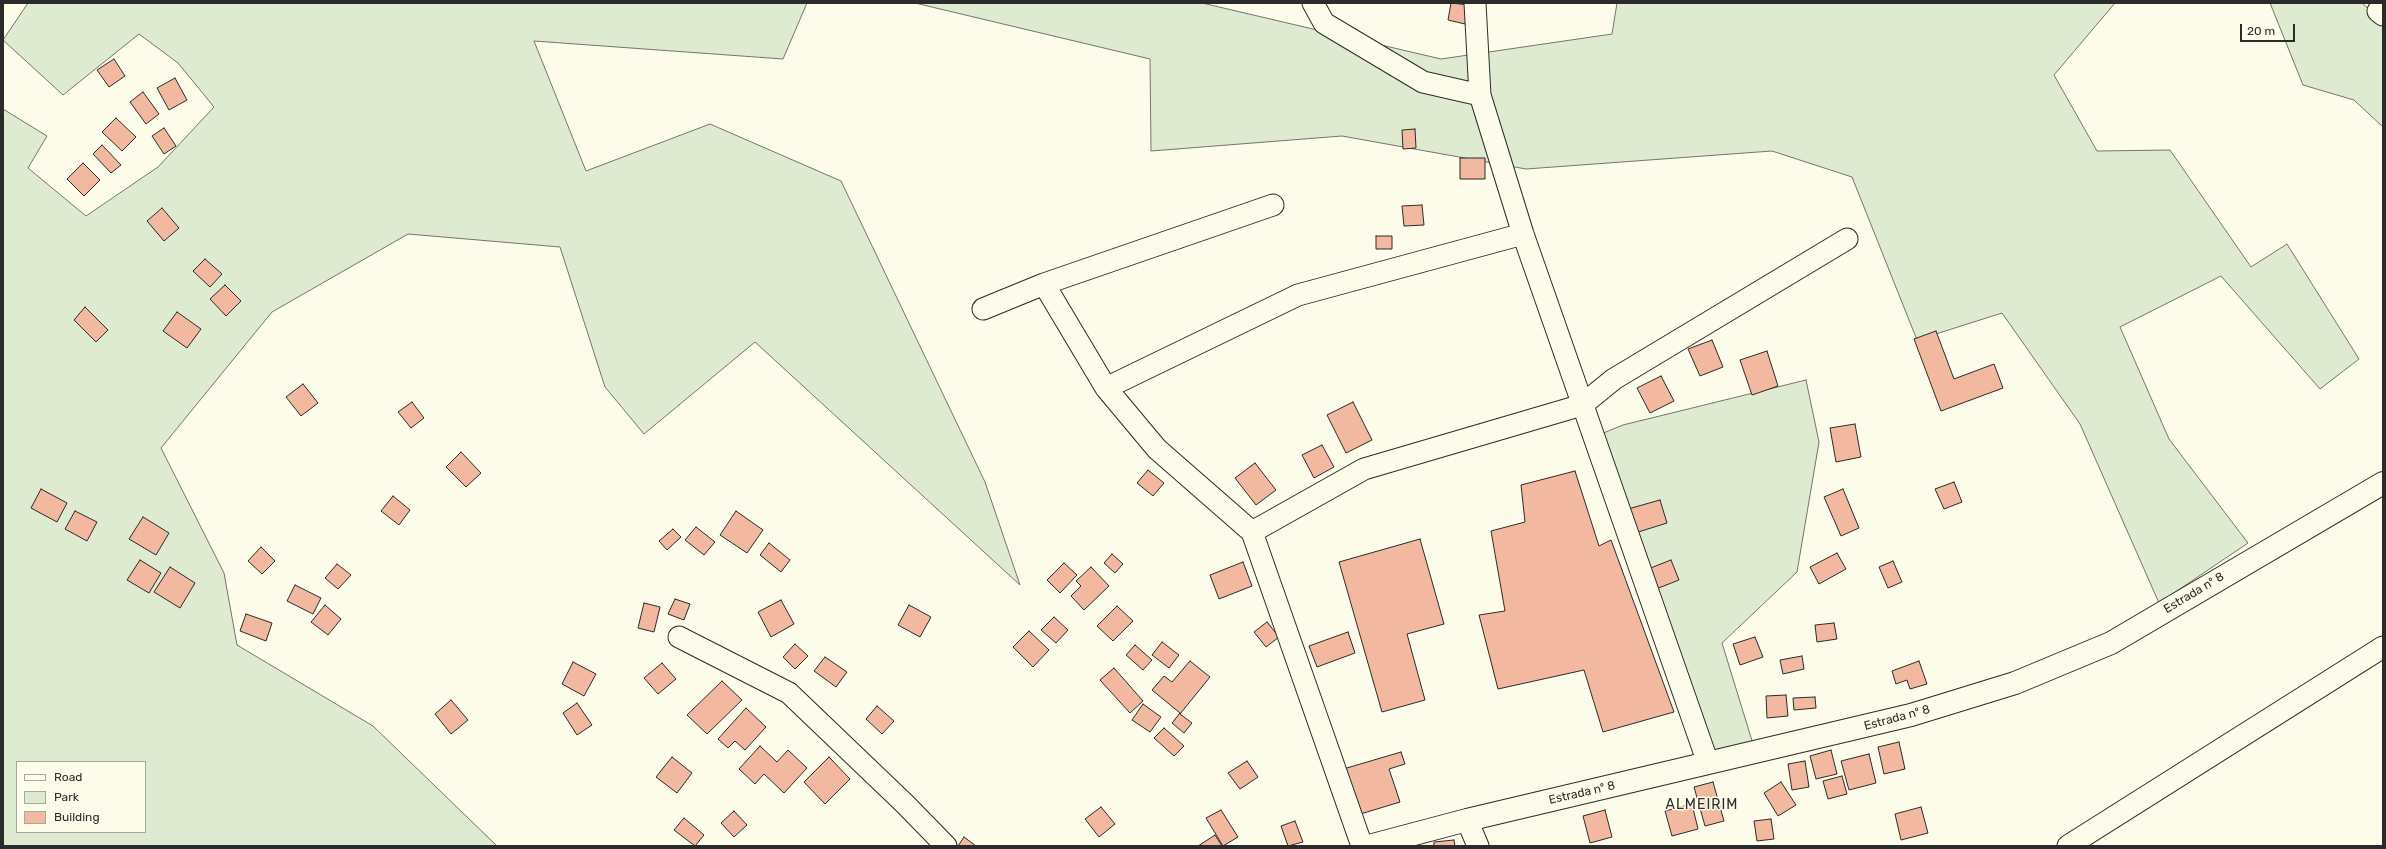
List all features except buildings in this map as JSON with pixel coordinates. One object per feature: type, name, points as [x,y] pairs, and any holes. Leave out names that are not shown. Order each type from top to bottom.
[{"type":"main road","name":"Estrada nº 8","points":[[1369,846],[1467,820],[1911,715],[2030,677],[2111,643],[2383,483]]},
{"type":"street","points":[[1314,3],[1324,23],[1423,82],[1480,95]]},
{"type":"street","points":[[1475,3],[1480,95],[1522,234],[1708,764]]},
{"type":"street","points":[[983,309],[1044,284],[1273,205]]},
{"type":"street","points":[[1106,388],[1298,295],[1522,234]]},
{"type":"street","points":[[1252,532],[1364,470],[1582,405],[1614,379],[1847,239]]},
{"type":"street","points":[[1044,284],[1106,388],[1157,449],[1252,532],[1362,846]]},
{"type":"street","points":[[679,637],[788,693],[905,804],[946,846]]},
{"type":"street","points":[[2068,846],[2383,647]]},
{"type":"street","points":[[1467,820],[1478,846]]},
{"type":"green space","points":[[28,3],[807,3],[783,59],[534,41],[586,171],[710,124],[841,181],[985,482],[1020,585],[755,342],[644,434],[605,387],[560,247],[408,234],[272,312],[161,448],[224,573],[237,645],[373,726],[497,846],[3,846],[3,109],[47,136],[28,168],[86,216],[158,167],[214,107],[178,63],[139,34],[63,95],[3,40]]},
{"type":"green space","points":[[915,3],[1202,3],[1441,59],[1612,34],[1617,3],[2115,3],[2054,75],[2097,151],[2170,150],[2251,267],[2287,244],[2359,359],[2320,389],[2221,276],[2120,327],[2169,439],[2248,543],[2159,603],[2080,424],[2002,313],[1917,340],[1852,177],[1772,151],[1526,169],[1342,136],[1151,151],[1150,59]]},
{"type":"green space","points":[[2270,3],[2362,3],[2383,22],[2383,127],[2354,100],[2303,85]]},
{"type":"green space","points":[[1806,380],[1819,442],[1797,572],[1722,643],[1753,744],[1701,752],[1586,440],[1623,425]]},
{"type":"district","name":"ALMEIRIM","points":[[1702,805]]}]
